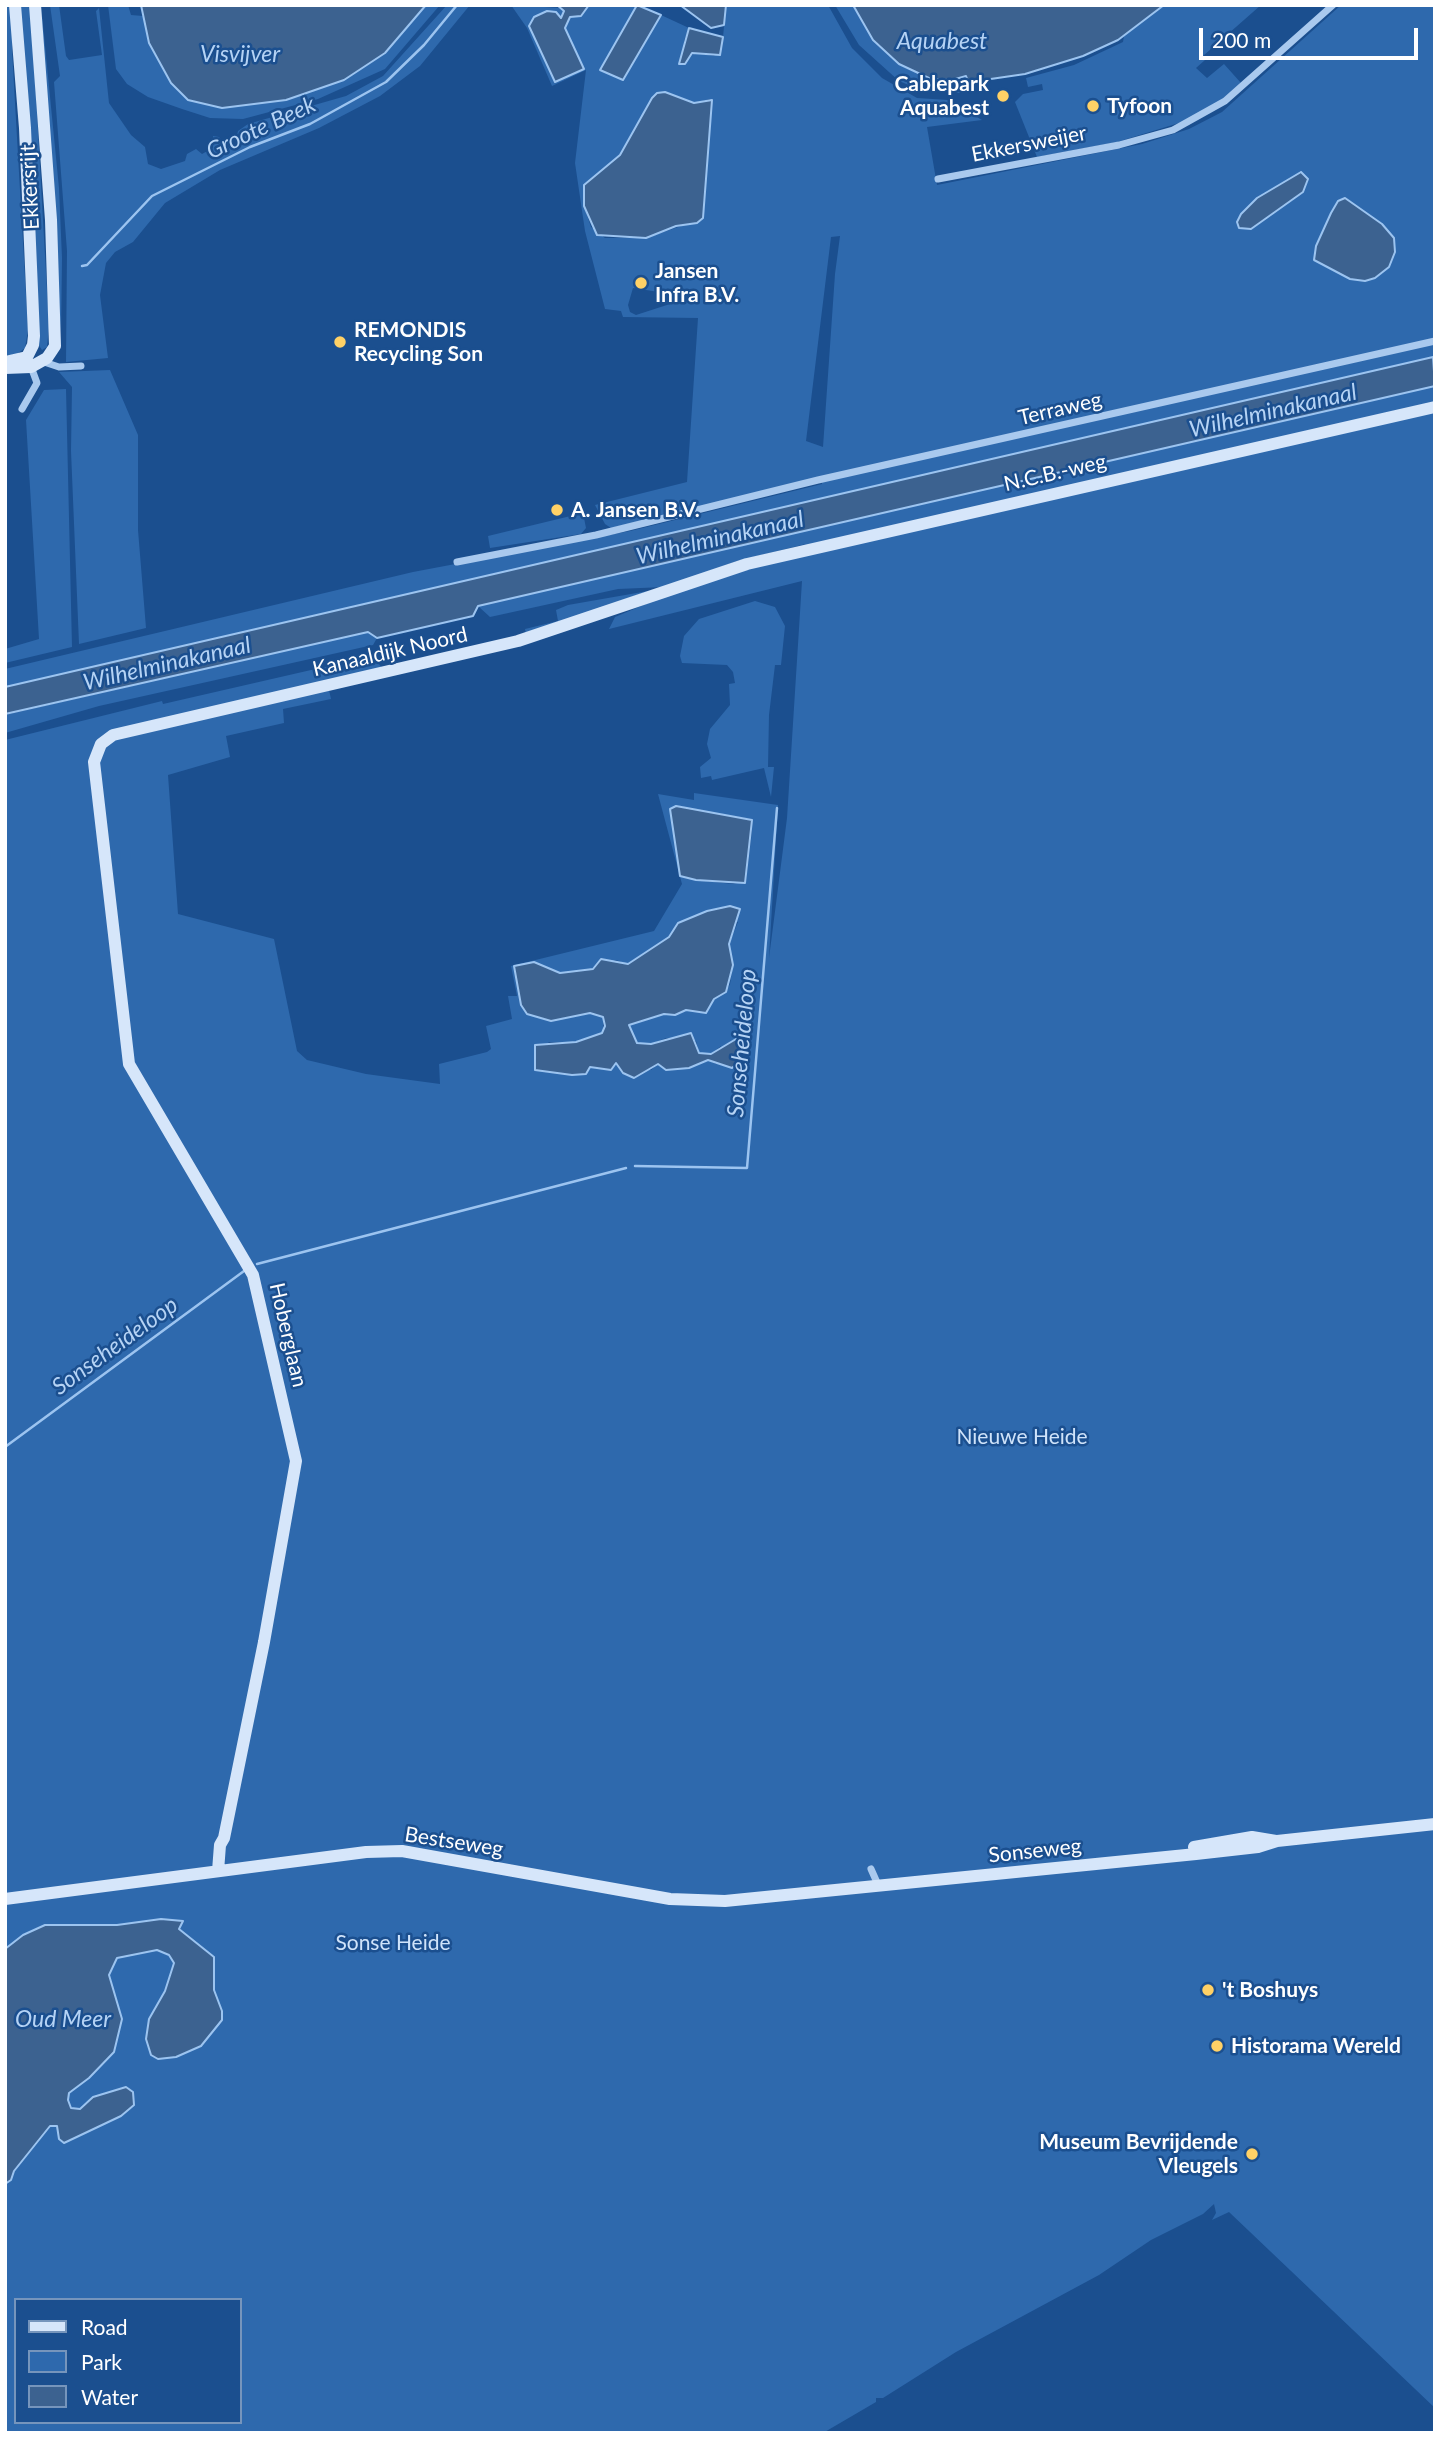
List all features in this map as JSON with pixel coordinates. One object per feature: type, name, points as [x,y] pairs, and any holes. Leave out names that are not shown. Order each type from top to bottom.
[{"type":"street","name":"Ekkersrijt","points":[[15,5],[25,128],[33,362]]},
{"type":"street","name":"Ekkersrijt","points":[[33,362],[55,346],[51,207],[35,5]]},
{"type":"street","name":"Ekkersweijer","points":[[938,178],[1119,145],[1192,122],[1225,101],[1333,5]]},
{"type":"street","name":"Terraweg","points":[[457,562],[596,536],[818,480],[1435,341]]},
{"type":"street","points":[[5,362],[33,362],[59,367],[81,366]]},
{"type":"street","points":[[5,368],[33,362]]},
{"type":"street","points":[[22,409],[37,383],[33,362]]},
{"type":"street","name":"N.C.B.-weg","points":[[686,584],[794,553],[1435,407]]},
{"type":"street","name":"Kanaaldijk Noord","points":[[101,744],[113,735],[519,641],[686,584]]},
{"type":"street","name":"Hoberglaan","points":[[101,744],[94,762],[130,1065],[253,1275],[296,1461],[224,1838],[226,1850],[218,1871]]},
{"type":"street","name":"Sonseweg","points":[[896,1885],[1258,1847],[1277,1841],[1435,1825]]},
{"type":"street","name":"Bestseweg","points":[[5,1899],[366,1852],[402,1851],[695,1902],[896,1885]]},
{"type":"street","points":[[871,1869],[879,1887]]},
{"type":"green space","points":[[5,5],[13,9],[12,50],[28,330],[25,348],[17,354],[5,356]]},
{"type":"green space","points":[[18,5],[31,5],[49,327],[47,347],[42,350],[38,344]]},
{"type":"green space","points":[[41,5],[59,188],[61,334]]},
{"type":"green space","points":[[50,5],[59,5],[66,56],[69,60],[102,55],[96,11],[99,8],[109,103],[131,135],[145,147],[148,164],[161,169],[185,161],[187,154],[196,149],[202,154],[213,148],[213,136],[219,137],[228,147],[235,144],[238,131],[248,124],[346,96],[383,76],[447,5],[470,5],[420,66],[380,96],[319,128],[220,170],[165,203],[133,242],[115,252],[106,263],[100,295],[108,358],[66,362],[67,251],[54,82],[60,76]]},
{"type":"green space","points":[[108,5],[128,5],[131,15],[143,16],[151,48],[178,91],[188,100],[222,108],[286,100],[344,80],[385,53],[426,5],[440,5],[385,69],[318,99],[243,119],[210,118],[148,97],[127,84],[116,69]]},
{"type":"green space","points":[[511,5],[561,8],[565,13],[561,19],[556,12],[583,69],[565,28],[566,22],[571,17],[581,16],[589,5],[637,5],[600,70],[623,80],[661,15],[689,28],[684,41],[689,56],[697,53],[714,56],[722,48],[726,5],[828,5],[852,48],[882,78],[917,98],[948,100],[982,120],[927,127],[937,185],[1142,144],[1189,129],[1222,112],[1341,5],[1435,5],[1435,2408],[1229,2212],[1212,2220],[1216,2213],[1214,2204],[1203,2214],[1151,2240],[1099,2275],[956,2352],[883,2398],[876,2398],[876,2402],[823,2433],[5,2433],[5,740],[162,701],[163,704],[311,670],[365,660],[379,664],[381,667],[329,690],[331,699],[283,709],[284,723],[226,736],[230,757],[168,775],[178,914],[274,939],[297,1051],[307,1060],[366,1074],[440,1084],[439,1064],[487,1052],[491,1049],[486,1026],[512,1019],[508,996],[517,996],[511,966],[654,931],[682,884],[658,794],[694,800],[694,793],[778,805],[769,958],[787,818],[802,581],[609,629],[615,617],[679,590],[806,544],[737,561],[664,587],[618,589],[490,617],[478,606],[688,558],[818,501],[5,687],[5,669],[413,572],[630,531],[822,484],[822,478],[611,528],[605,524],[595,505],[687,482],[698,318],[623,317],[621,311],[605,309],[585,231],[575,163],[586,70],[552,86],[527,28]],"holes":[[[665,92],[694,103],[710,99],[684,225],[646,238],[605,238],[591,227],[584,206],[584,185],[620,155],[652,98]],[[840,236],[823,447],[806,441],[831,237]],[[633,288],[672,294],[670,304],[636,315],[630,312],[628,305]],[[676,806],[750,819],[752,831],[746,881],[733,884],[696,880],[670,809]],[[738,922],[729,944],[733,965],[730,984],[726,992],[714,999],[706,1013],[686,1010],[675,1015],[664,1014],[629,1024],[636,1043],[651,1044],[666,1038],[680,1038],[696,1041],[699,1053],[711,1054],[721,1046],[716,1064],[708,1060],[689,1068],[666,1070],[658,1064],[651,1070],[615,1062],[590,1067],[585,1074],[548,1042],[576,1042],[603,1033],[603,1017],[590,1013],[551,1021],[538,1015],[519,985],[515,967],[535,964],[560,973],[594,969],[616,960],[627,964],[669,937],[678,923]]]},
{"type":"green space","points":[[835,5],[853,5],[873,40],[952,80],[966,75],[972,80],[971,90],[960,93],[921,90],[899,81],[859,45]]},
{"type":"green space","points":[[1164,5],[1261,5],[1203,56],[1205,60],[1196,68],[1207,78],[1224,64],[1241,83],[1216,106],[1192,119],[1117,142],[1037,157],[1015,102],[1023,94],[1043,90],[1042,84],[1028,87],[1026,78],[1074,65],[1123,42],[1124,36]]},
{"type":"green space","points":[[110,370],[138,435],[138,530],[146,628],[79,644],[71,451],[72,387],[59,372]]},
{"type":"green space","points":[[66,389],[72,647],[5,663],[5,649],[39,639],[26,420],[44,390]]},
{"type":"green space","points":[[583,513],[586,528],[581,534],[490,548],[488,536]]},
{"type":"green space","points":[[648,591],[526,635],[525,629],[558,621],[556,610],[568,605]]},
{"type":"green space","points":[[755,601],[775,607],[785,626],[781,665],[775,665],[769,715],[768,767],[774,767],[771,797],[764,768],[712,780],[711,776],[701,778],[700,767],[711,758],[707,744],[710,729],[730,705],[729,684],[735,683],[733,672],[727,665],[682,663],[680,656],[684,636],[699,619]]},
{"type":"green space","points":[[368,631],[377,638],[373,645],[99,706],[5,733],[5,715]]},
{"type":"water","name":"Visvijver","points":[[141,5],[426,5],[385,53],[344,80],[286,100],[222,108],[188,100],[171,83],[149,43]]},
{"type":"water","points":[[557,5],[589,5],[581,16],[570,17],[565,28],[584,69],[555,82],[529,26],[534,17],[547,11],[556,12],[561,18],[564,11]]},
{"type":"water","points":[[637,5],[661,15],[623,80],[600,70]]},
{"type":"water","points":[[680,5],[726,5],[724,25],[711,28]]},
{"type":"water","name":"Aquabest","points":[[853,5],[1164,5],[1118,40],[1083,56],[1025,74],[968,81],[966,76],[952,80],[931,79],[899,64],[873,40]]},
{"type":"water","points":[[689,28],[723,37],[720,55],[692,53],[685,64],[679,64]]},
{"type":"water","points":[[665,92],[694,103],[712,100],[703,218],[697,223],[676,226],[646,238],[597,235],[584,206],[584,185],[620,155],[652,98],[657,93]]},
{"type":"water","points":[[1301,172],[1308,179],[1303,192],[1251,229],[1239,228],[1237,222],[1241,214],[1257,198]]},
{"type":"water","points":[[1345,198],[1382,224],[1394,238],[1395,252],[1389,267],[1375,278],[1365,281],[1350,279],[1314,260],[1316,246],[1331,213],[1338,201]]},
{"type":"water","name":"Wilhelminakanaal","points":[[1433,357],[1435,386],[478,606],[473,616],[377,638],[368,632],[5,714],[5,687]]},
{"type":"water","points":[[676,806],[752,820],[745,883],[696,880],[680,876],[670,809]]},
{"type":"water","points":[[730,906],[740,909],[729,944],[733,965],[726,992],[714,999],[706,1013],[686,1010],[629,1025],[637,1043],[651,1044],[691,1033],[699,1053],[711,1054],[736,1039],[740,1047],[740,1061],[732,1068],[708,1060],[689,1068],[666,1070],[658,1064],[634,1078],[623,1073],[616,1063],[611,1070],[590,1067],[586,1074],[535,1070],[535,1045],[576,1042],[602,1033],[605,1026],[603,1017],[590,1013],[551,1021],[527,1014],[521,1005],[514,966],[534,962],[560,973],[593,969],[601,959],[628,964],[669,937],[678,923],[707,911]]},
{"type":"water","name":"Oud Meer","points":[[161,1919],[183,1921],[179,1929],[214,1957],[214,1990],[222,2011],[222,2020],[201,2046],[176,2057],[158,2059],[151,2055],[146,2039],[149,2019],[165,1991],[174,1963],[169,1955],[157,1950],[117,1958],[109,1975],[122,2019],[114,2052],[89,2078],[69,2093],[68,2100],[71,2108],[80,2109],[93,2097],[126,2087],[133,2092],[134,2105],[121,2116],[64,2143],[59,2139],[57,2126],[50,2126],[14,2171],[11,2180],[5,2184],[5,1949],[23,1935],[45,1925],[117,1925]]},
{"type":"waterway","name":"Groote Beek","points":[[82,266],[87,265],[152,196],[250,147],[310,124],[386,82],[424,45],[457,5]]},
{"type":"waterway","name":"Sonseheideloop","points":[[635,1166],[747,1168],[777,808]]},
{"type":"waterway","name":"Sonseheideloop","points":[[257,1264],[626,1168]]},
{"type":"waterway","name":"Sonseheideloop","points":[[5,1447],[244,1271]]},
{"type":"place","name":"Cablepark Aquabest","points":[[1003,96]]},
{"type":"place","name":"Tyfoon","points":[[1093,106]]},
{"type":"place","name":"Jansen Infra B.V.","points":[[641,283]]},
{"type":"place","name":"REMONDIS Recycling Son","points":[[340,342]]},
{"type":"place","name":"A. Jansen B.V.","points":[[557,510]]},
{"type":"place","name":"'t Boshuys","points":[[1208,1990]]},
{"type":"place","name":"Historama Wereld","points":[[1217,2046]]},
{"type":"place","name":"Museum Bevrijdende Vleugels","points":[[1252,2154]]},
{"type":"park label","name":"Nieuwe Heide","points":[[1022,1437]]},
{"type":"park label","name":"Sonse Heide","points":[[393,1943]]}]
